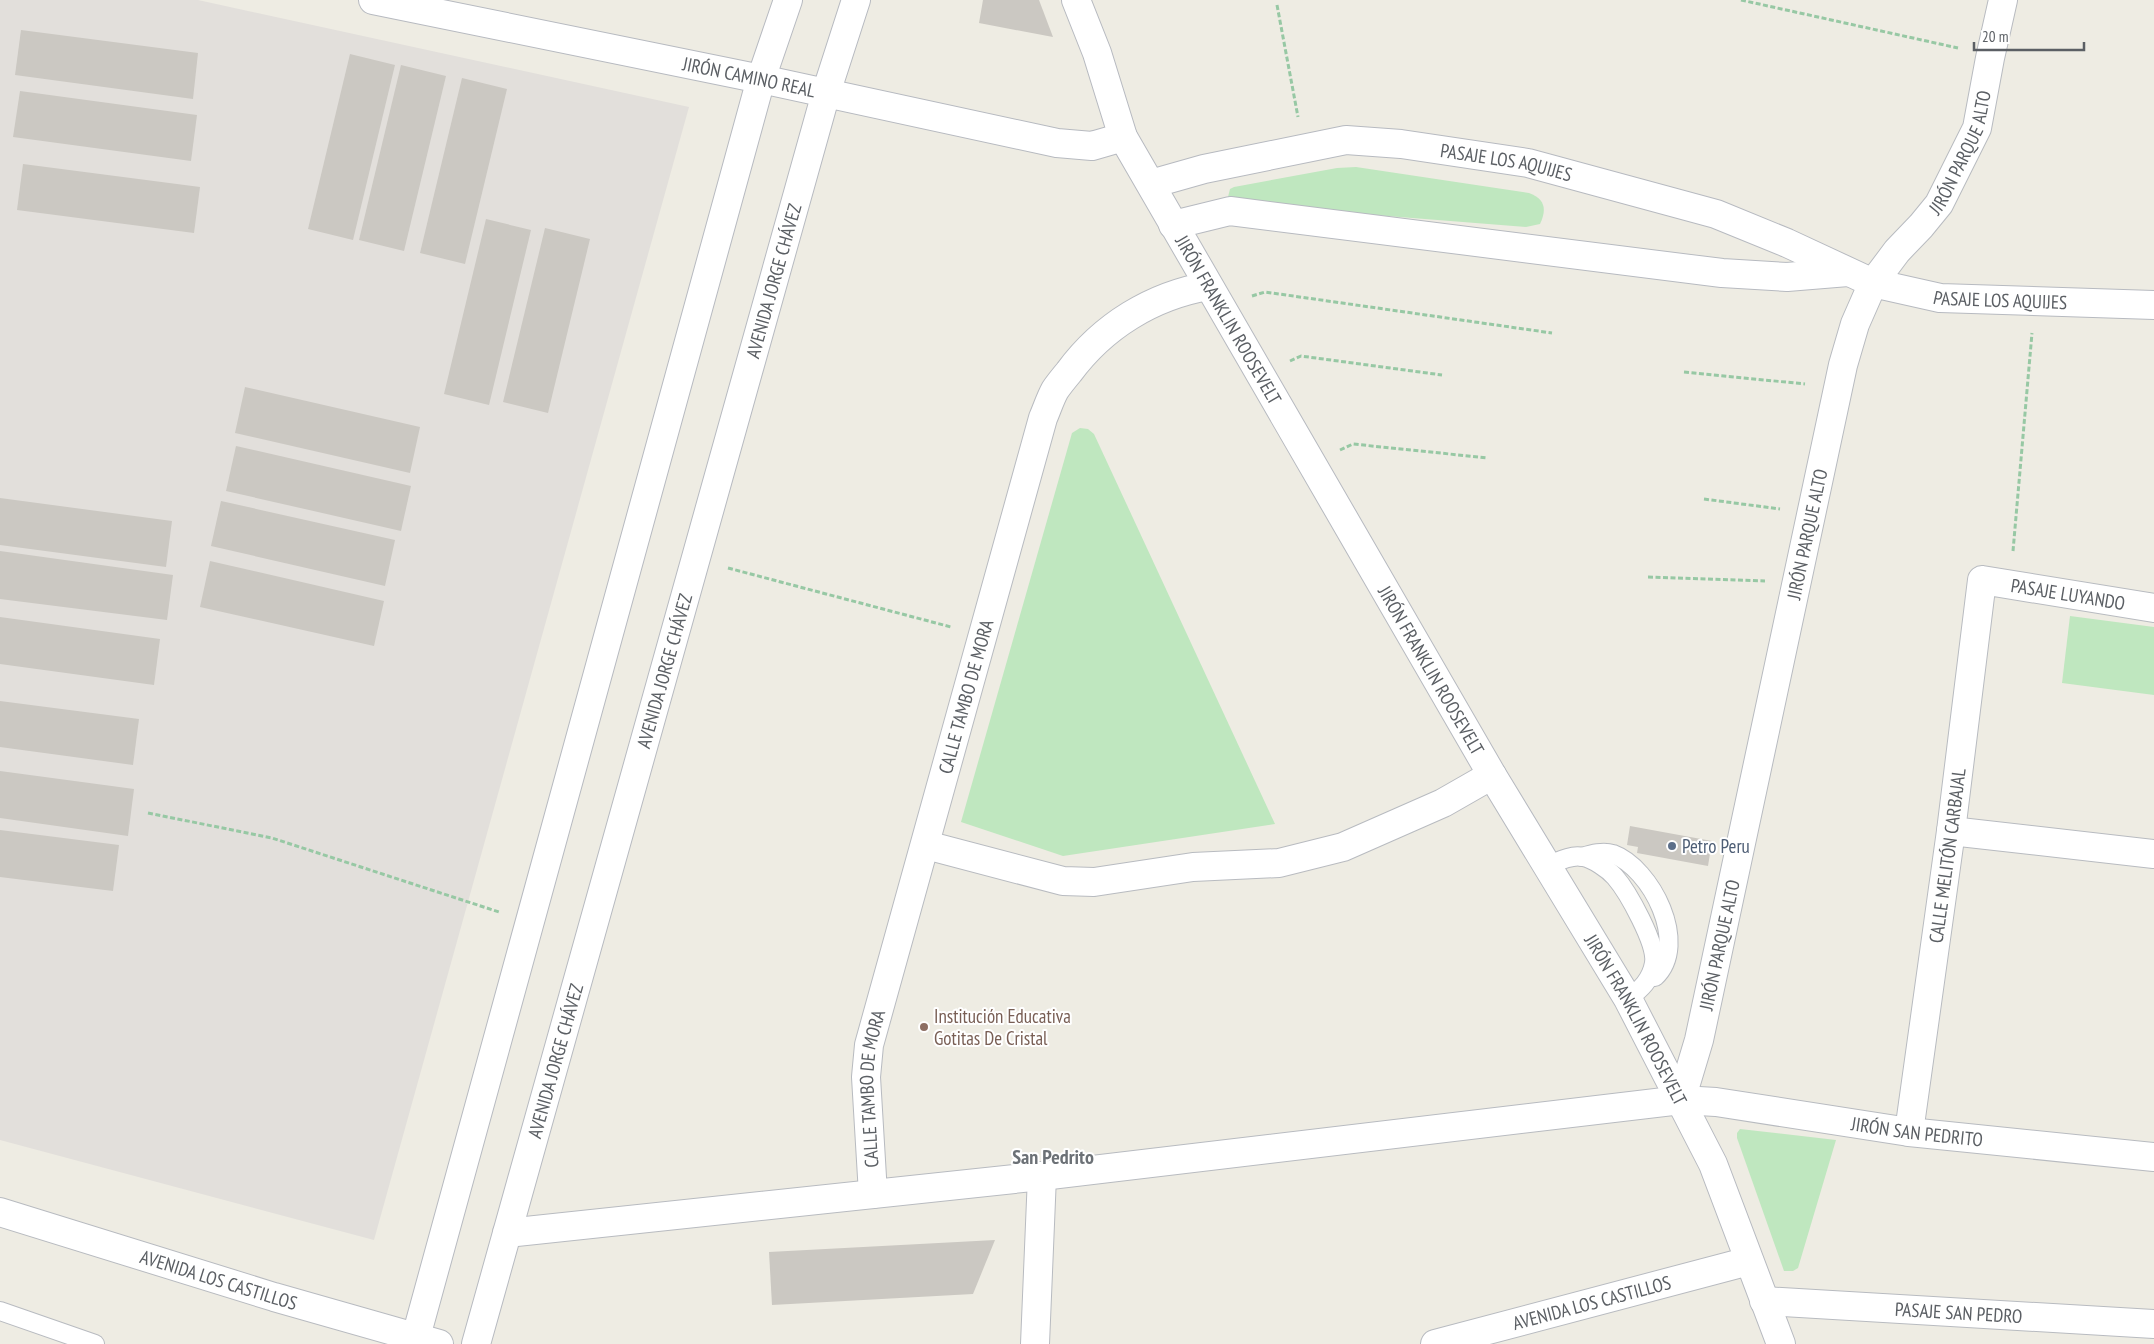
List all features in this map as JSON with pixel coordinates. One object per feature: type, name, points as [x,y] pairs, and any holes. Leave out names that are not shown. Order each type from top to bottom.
[{"type":"street","points":[[423,1342],[529,922],[760,79],[788,0]]},
{"type":"street","name":"AVENIDA JORGE CHÁVEZ","points":[[476,1344],[826,93],[856,0]]},
{"type":"street","name":"JIRÓN FRANKLIN ROOSEVELT","points":[[1076,0],[1097,53],[1122,137],[1151,184],[1492,775],[1547,866],[1636,993],[1681,1100],[1713,1164],[1782,1344]]},
{"type":"street","name":"JIRÓN PARQUE ALTO","points":[[1681,1100],[1699,1040],[1838,388],[1855,324],[1862,277],[1897,251],[1921,226],[1939,204],[1953,179],[1977,128],[2003,0]]},
{"type":"street","name":"JIRÓN CAMINO REAL","points":[[380,1],[760,79],[1057,143],[1092,146],[1122,137]]},
{"type":"street","name":"PASAJE LOS AQUIJES","points":[[1151,184],[1204,169],[1346,140],[1401,144],[1528,163],[1716,214],[1862,277],[1940,298],[2154,305]]},
{"type":"street","name":"PASAJE LOS AQUIJES","points":[[1173,225],[1230,211],[1722,273],[1788,277],[1862,277]]},
{"type":"street","name":"CALLE TAMBO DE MORA","points":[[873,1194],[866,1077],[869,1045],[1043,418],[1056,389],[1084,351],[1102,334],[1131,315],[1167,296],[1215,297]]},
{"type":"street","name":"PASAJE LUYANDO","points":[[1982,580],[2010,583],[2154,608]]},
{"type":"street","name":"CALLE MELITÓN CARBAJAL","points":[[1910,1132],[1951,831],[1982,580]]},
{"type":"street","points":[[926,845],[1062,881],[1094,882],[1193,867],[1279,863],[1343,847],[1443,803],[1492,775]]},
{"type":"street","points":[[1951,831],[2154,854]]},
{"type":"street","name":"JIRÓN SAN PEDRITO","points":[[507,1233],[1042,1176],[1681,1100],[1716,1102],[1910,1132],[2154,1157]]},
{"type":"street","points":[[1035,1344],[1042,1176]]},
{"type":"street","name":"AVENIDA LOS CASTILLOS","points":[[0,1212],[423,1342]]},
{"type":"street","name":"AVENIDA LOS CASTILLOS","points":[[1435,1344],[1749,1261]]},
{"type":"street","name":"PASAJE SAN PEDRO","points":[[1764,1301],[2154,1324]]},
{"type":"lane","points":[[1547,866],[1566,858],[1582,857],[1599,852],[1612,854],[1634,868],[1656,896],[1665,916],[1669,935],[1667,954],[1659,973],[1636,993]]},
{"type":"lane","points":[[1582,857],[1597,863],[1615,877],[1639,915],[1652,944],[1654,961],[1650,976],[1636,993]]},
{"type":"lane","points":[[0,1311],[95,1344]]},
{"type":"path","points":[[1740,0],[1965,50],[1990,58]]},
{"type":"path","points":[[1278,5],[1304,149]]},
{"type":"path","points":[[1215,297],[1264,292],[1552,333]]},
{"type":"path","points":[[2010,583],[2034,300]]},
{"type":"path","points":[[1259,373],[1301,356],[1442,375]]},
{"type":"path","points":[[1684,372],[1838,388]]},
{"type":"path","points":[[1311,462],[1354,444],[1488,458]]},
{"type":"path","points":[[1704,499],[1811,513]]},
{"type":"path","points":[[696,559],[983,636]]},
{"type":"path","points":[[1648,576],[1796,583]]},
{"type":"path","points":[[148,813],[272,838],[529,922]]},
{"type":"shaded area","points":[[0,0],[198,0],[689,107],[374,1240],[0,1140]]},
{"type":"green space","points":[[1356,167],[1529,193],[1538,198],[1543,205],[1542,219],[1540,224],[1526,227],[1237,204],[1228,197],[1230,189],[1234,187],[1337,168]]},
{"type":"green space","points":[[1080,428],[1088,429],[1094,434],[1275,824],[1063,856],[961,822],[1072,433]]},
{"type":"green space","points":[[2070,616],[2154,627],[2154,695],[2062,683]]},
{"type":"green space","points":[[1740,1129],[1836,1140],[1798,1268],[1793,1271],[1784,1271],[1737,1138],[1737,1133]]},
{"type":"building","points":[[983,0],[1039,0],[1053,37],[979,23]]},
{"type":"building","points":[[21,30],[198,53],[193,99],[15,75]]},
{"type":"building","points":[[350,54],[395,65],[353,240],[308,229]]},
{"type":"building","points":[[401,65],[446,76],[404,251],[359,240]]},
{"type":"building","points":[[462,78],[507,89],[465,264],[420,253]]},
{"type":"building","points":[[20,91],[197,115],[191,161],[13,137]]},
{"type":"building","points":[[23,164],[200,187],[194,233],[17,210]]},
{"type":"building","points":[[486,219],[531,230],[489,405],[444,394]]},
{"type":"building","points":[[545,228],[590,239],[548,413],[503,402]]},
{"type":"building","points":[[245,387],[420,427],[410,473],[235,433]]},
{"type":"building","points":[[236,446],[411,486],[401,531],[226,491]]},
{"type":"building","points":[[0,498],[172,521],[166,567],[0,545]]},
{"type":"building","points":[[221,501],[395,540],[385,586],[211,546]]},
{"type":"building","points":[[0,551],[173,575],[167,620],[0,599]]},
{"type":"building","points":[[210,561],[384,601],[374,646],[200,607]]},
{"type":"building","points":[[0,617],[160,639],[154,685],[0,664]]},
{"type":"building","points":[[0,701],[139,719],[133,765],[0,747]]},
{"type":"building","points":[[0,771],[134,789],[128,836],[0,818]]},
{"type":"building","name":"Petro Peru","points":[[1630,826],[1712,841],[1708,866],[1637,853],[1638,847],[1627,845]]},
{"type":"building","points":[[0,830],[119,845],[113,891],[0,877]]},
{"type":"building","points":[[995,1240],[973,1294],[772,1305],[769,1252]]},
{"type":"place","name":"Petro Peru","points":[[1672,846]]},
{"type":"place","name":"Institución Educativa Gotitas De Cristal","points":[[924,1027]]},
{"type":"district","name":"San Pedrito","points":[[1053,1157]]}]
